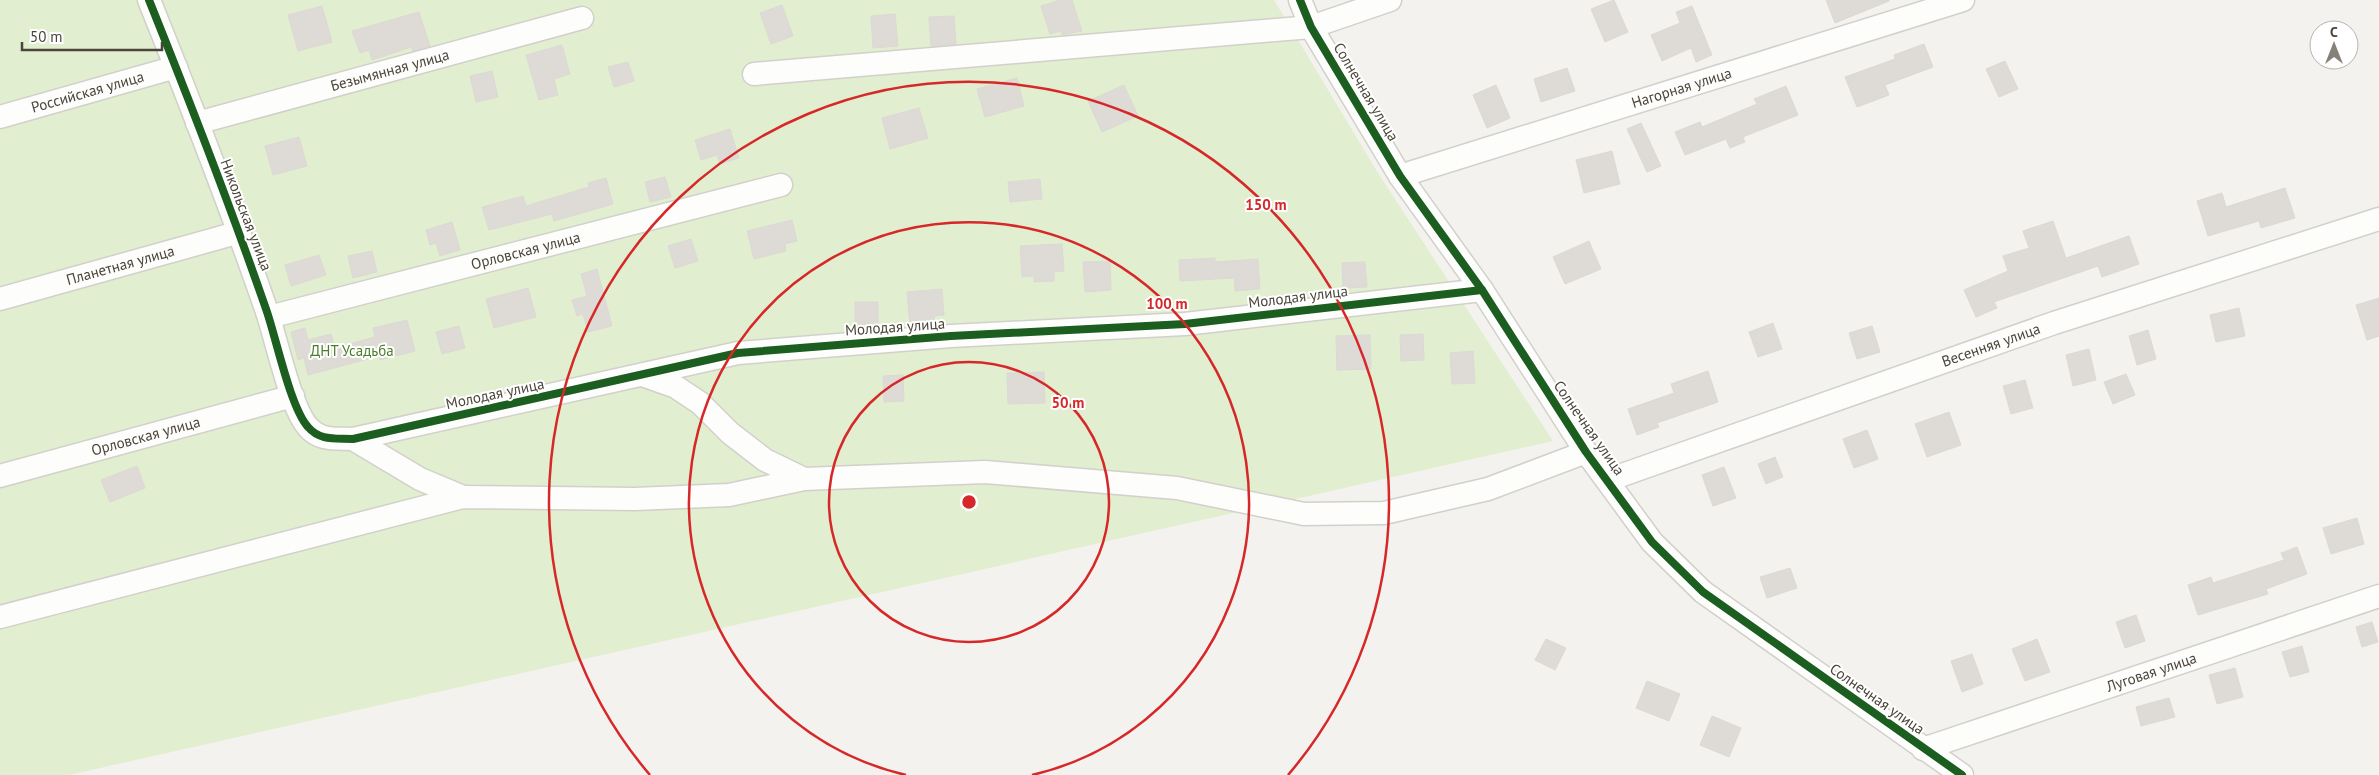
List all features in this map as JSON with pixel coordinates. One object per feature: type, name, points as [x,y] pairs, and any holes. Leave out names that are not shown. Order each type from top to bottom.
[{"type":"street","name":"Никольская улица","points":[[149,0],[240,232],[293,396],[306,425],[318,437]]},
{"type":"street","name":"Солнечная улица","points":[[1300,0],[1311,27],[1400,176],[1482,290],[1586,452],[1652,542],[1703,592],[1962,775]]},
{"type":"street","points":[[754,74],[1311,27],[1390,0]]},
{"type":"street","name":"Нагорная улица","points":[[1400,176],[1963,0]]},
{"type":"street","name":"Безымянная улица","points":[[197,123],[582,18]]},
{"type":"street","name":"Российская улица","points":[[0,117],[176,67]]},
{"type":"street","name":"Орловская улица","points":[[269,317],[781,184]]},
{"type":"street","name":"Весенняя улица","points":[[1608,480],[2054,323],[2379,219]]},
{"type":"street","name":"Планетная улица","points":[[0,299],[240,232]]},
{"type":"street","name":"Молодая улица","points":[[318,437],[353,439],[738,353],[950,336],[1185,324],[1482,290]]},
{"type":"street","points":[[641,375],[676,387],[700,402],[730,433],[766,460],[804,479]]},
{"type":"street","name":"Орловская улица","points":[[0,476],[293,396]]},
{"type":"street","points":[[353,439],[420,479],[463,497]]},
{"type":"street","points":[[0,617],[463,497],[635,499],[720,496],[804,479],[985,472],[1177,488],[1304,514],[1384,513],[1488,489],[1586,452]]},
{"type":"street","name":"Луговая улица","points":[[1924,749],[2379,596]]},
{"type":"green space","name":"ДНТ Усадьба","points":[[0,0],[1274,0],[1378,173],[1553,441],[69,775],[0,775]]},
{"type":"building","points":[[1060,0],[1072,0],[1082,31],[1062,35],[1061,31],[1050,34],[1041,6]]},
{"type":"building","points":[[1614,0],[1628,32],[1605,42],[1591,9]]},
{"type":"building","points":[[1826,0],[1889,0],[1889,1],[1835,23]]},
{"type":"building","points":[[782,5],[793,36],[771,44],[760,13]]},
{"type":"building","points":[[322,6],[332,42],[298,51],[288,15]]},
{"type":"building","points":[[1692,6],[1712,55],[1696,62],[1691,48],[1662,61],[1651,35],[1680,23],[1676,12]]},
{"type":"building","points":[[419,12],[430,46],[413,51],[411,47],[372,60],[369,50],[360,53],[352,31]]},
{"type":"building","points":[[895,14],[898,46],[873,48],[871,16]]},
{"type":"building","points":[[954,16],[956,44],[931,46],[929,17]]},
{"type":"building","points":[[1924,44],[1933,67],[1885,85],[1889,95],[1857,107],[1845,77],[1895,59],[1894,55]]},
{"type":"building","points":[[562,45],[570,74],[554,79],[558,95],[539,100],[526,55]]},
{"type":"building","points":[[2005,61],[2018,89],[1999,97],[1986,69]]},
{"type":"building","points":[[628,62],[634,81],[614,87],[608,67]]},
{"type":"building","points":[[1567,68],[1575,91],[1541,102],[1534,79]]},
{"type":"building","points":[[492,71],[498,97],[476,102],[470,76]]},
{"type":"building","points":[[1017,78],[1024,106],[985,117],[977,89]]},
{"type":"building","points":[[1124,85],[1138,116],[1102,132],[1088,101]]},
{"type":"building","points":[[1496,85],[1510,118],[1487,128],[1473,95]]},
{"type":"building","points":[[1786,86],[1798,115],[1743,137],[1745,142],[1730,148],[1726,139],[1685,155],[1675,132],[1700,122],[1702,127],[1757,104],[1754,99]]},
{"type":"building","points":[[919,108],[928,138],[890,149],[882,118]]},
{"type":"building","points":[[1641,123],[1661,166],[1647,172],[1627,129]]},
{"type":"building","points":[[730,129],[739,158],[720,164],[717,155],[701,160],[695,140]]},
{"type":"building","points":[[299,137],[307,166],[273,175],[265,146]]},
{"type":"building","points":[[1612,151],[1620,184],[1584,193],[1576,160]]},
{"type":"building","points":[[665,177],[671,197],[650,202],[645,182]]},
{"type":"building","points":[[606,178],[613,204],[554,221],[552,214],[489,230],[482,207],[523,196],[526,206],[589,187],[588,183]]},
{"type":"building","points":[[1040,179],[1042,199],[1010,202],[1008,182]]},
{"type":"building","points":[[2285,188],[2295,218],[2261,228],[2259,221],[2208,236],[2197,201],[2222,193],[2226,207]]},
{"type":"building","points":[[792,220],[797,241],[785,244],[786,251],[754,259],[747,231]]},
{"type":"building","points":[[2053,221],[2066,258],[2129,236],[2139,264],[2102,277],[2098,266],[1994,302],[1997,308],[1976,317],[1964,290],[2008,271],[2003,256],[2029,248],[2023,231]]},
{"type":"building","points":[[452,222],[460,250],[440,256],[436,243],[430,245],[426,230]]},
{"type":"building","points":[[691,239],[698,261],[675,268],[668,246]]},
{"type":"building","points":[[1589,241],[1601,269],[1565,284],[1553,257]]},
{"type":"building","points":[[1062,244],[1064,271],[1054,272],[1054,281],[1034,282],[1034,276],[1022,277],[1020,246]]},
{"type":"building","points":[[372,251],[377,272],[353,278],[348,256]]},
{"type":"building","points":[[319,255],[326,275],[291,286],[285,265]]},
{"type":"building","points":[[1215,258],[1215,262],[1258,259],[1260,289],[1235,291],[1234,278],[1180,281],[1179,260]]},
{"type":"building","points":[[1110,261],[1111,290],[1085,292],[1083,262]]},
{"type":"building","points":[[1365,262],[1367,287],[1343,288],[1342,263]]},
{"type":"building","points":[[597,269],[612,326],[588,332],[583,314],[577,316],[572,300],[587,296],[581,274]]},
{"type":"building","points":[[528,288],[536,317],[494,328],[486,299]]},
{"type":"building","points":[[942,289],[944,315],[934,316],[935,324],[910,326],[907,292]]},
{"type":"building","points":[[2379,298],[2379,336],[2367,340],[2356,305]]},
{"type":"building","points":[[855,302],[878,302],[878,329],[855,329]]},
{"type":"building","points":[[2239,308],[2245,336],[2216,342],[2210,315]]},
{"type":"building","points":[[407,320],[415,351],[380,360],[379,356],[308,375],[304,358],[298,360],[291,332],[305,328],[308,340],[331,334],[335,348],[375,337],[373,328]]},
{"type":"building","points":[[1773,323],[1782,349],[1758,357],[1749,332]]},
{"type":"building","points":[[459,326],[465,348],[442,354],[436,332]]},
{"type":"building","points":[[1872,326],[1880,352],[1857,359],[1849,333]]},
{"type":"building","points":[[2148,330],[2156,359],[2137,365],[2129,336]]},
{"type":"building","points":[[1423,334],[1424,360],[1401,361],[1400,335]]},
{"type":"building","points":[[1370,335],[1371,369],[1337,370],[1336,336]]},
{"type":"building","points":[[2089,349],[2096,380],[2073,386],[2066,355]]},
{"type":"building","points":[[1473,351],[1475,383],[1452,384],[1450,353]]},
{"type":"building","points":[[1708,371],[1718,402],[1657,423],[1659,427],[1637,435],[1628,409],[1674,393],[1671,384]]},
{"type":"building","points":[[1044,372],[1045,403],[1008,404],[1007,373]]},
{"type":"building","points":[[2126,374],[2135,395],[2113,404],[2104,382]]},
{"type":"building","points":[[903,375],[904,401],[884,402],[883,376]]},
{"type":"building","points":[[2025,380],[2033,408],[2011,414],[2003,386]]},
{"type":"building","points":[[1949,412],[1961,445],[1927,457],[1915,424]]},
{"type":"building","points":[[1867,430],[1878,459],[1854,468],[1843,439]]},
{"type":"building","points":[[1775,457],[1783,477],[1766,484],[1758,464]]},
{"type":"building","points":[[137,466],[145,488],[110,502],[101,480]]},
{"type":"building","points":[[1724,467],[1736,498],[1713,506],[1702,475]]},
{"type":"building","points":[[2357,518],[2364,544],[2331,554],[2323,528]]},
{"type":"building","points":[[2297,547],[2307,574],[2266,589],[2268,594],[2198,615],[2188,585],[2211,577],[2213,583],[2284,560],[2281,553]]},
{"type":"building","points":[[1790,568],[1797,588],[1767,598],[1760,577]]},
{"type":"building","points":[[2136,615],[2145,641],[2125,648],[2116,622]]},
{"type":"building","points":[[2372,622],[2378,642],[2362,647],[2356,627]]},
{"type":"building","points":[[1546,639],[1566,648],[1555,670],[1535,660]]},
{"type":"building","points":[[2037,639],[2050,672],[2025,681],[2012,649]]},
{"type":"building","points":[[2302,646],[2309,672],[2290,677],[2282,652]]},
{"type":"building","points":[[1972,654],[1983,684],[1962,692],[1951,661]]},
{"type":"building","points":[[2235,668],[2243,697],[2217,704],[2209,675]]},
{"type":"building","points":[[1647,681],[1680,694],[1669,721],[1636,708]]},
{"type":"building","points":[[2169,698],[2175,717],[2141,726],[2136,707]]},
{"type":"building","points":[[1712,716],[1741,728],[1729,757],[1700,745]]},
{"type":"cycle path","points":[[149,0],[195,115],[238,231],[266,309],[295,404],[308,427],[323,437],[353,439],[738,353],[951,336],[1185,324],[1482,290]]},
{"type":"cycle path","points":[[1300,0],[1311,27],[1400,176],[1482,290],[1586,452],[1652,542],[1703,592],[1962,775]]}]
